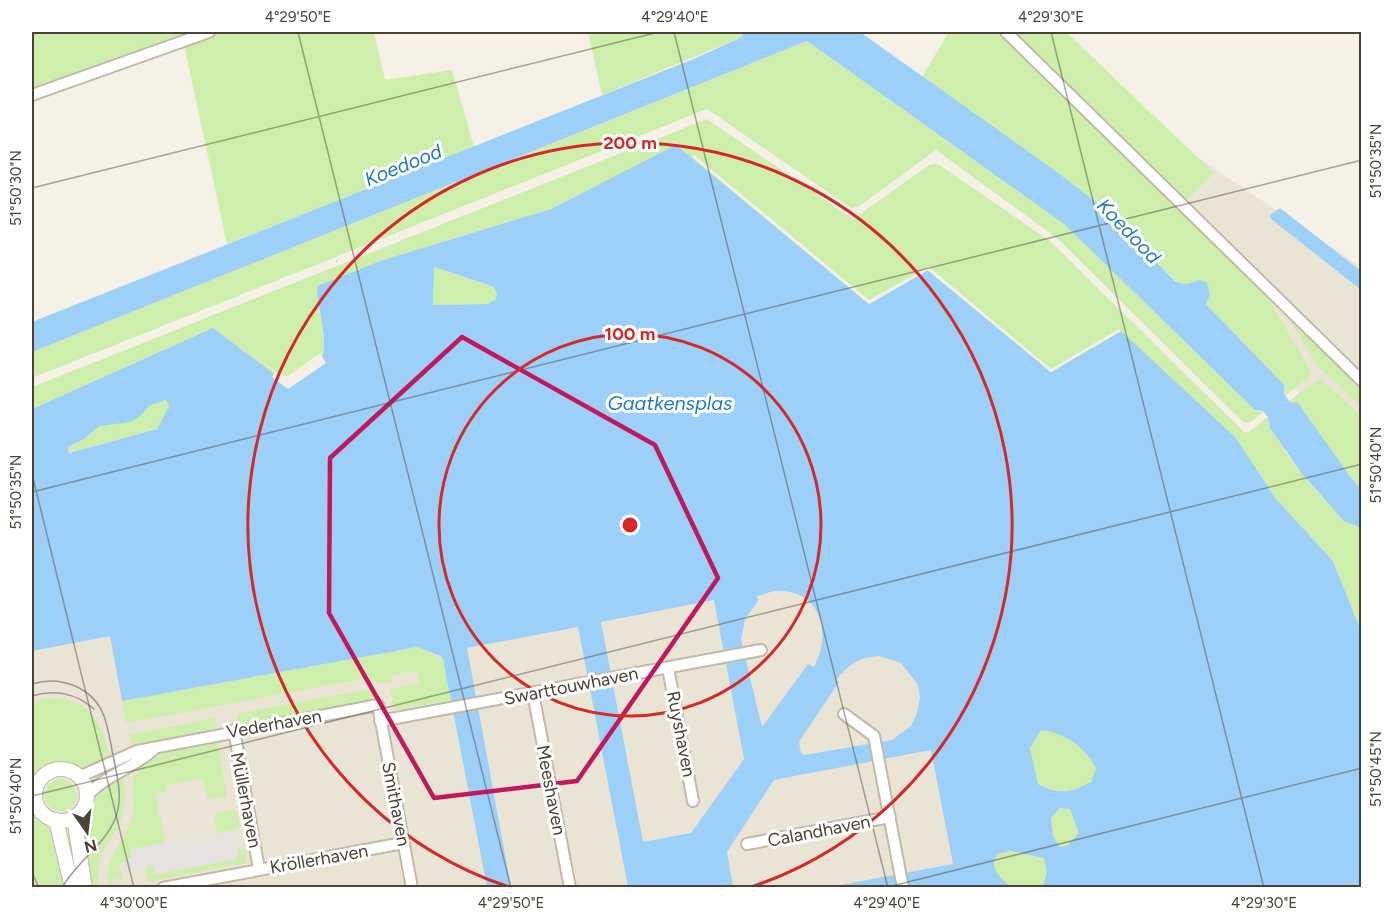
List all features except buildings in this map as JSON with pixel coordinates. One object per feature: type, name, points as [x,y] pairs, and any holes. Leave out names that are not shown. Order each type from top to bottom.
[{"type":"street","points":[[32,95],[209,32]]},
{"type":"street","points":[[1006,32],[1362,381]]},
{"type":"street","name":"Swarttouwhaven","points":[[380,721],[761,650]]},
{"type":"street","name":"Ruyshaven","points":[[668,668],[693,801]]},
{"type":"street","name":"Meeshaven","points":[[533,693],[570,888]]},
{"type":"street","name":"Vederhaven","points":[[79,777],[137,751],[234,730],[378,705],[380,721]]},
{"type":"street","points":[[844,714],[873,733],[903,888]]},
{"type":"street","name":"Smithaven","points":[[380,721],[412,888]]},
{"type":"street","name":"Müllerhaven","points":[[234,730],[259,869]]},
{"type":"street","name":"Vederhaven","points":[[87,796],[96,785],[142,761],[154,749]]},
{"type":"street","points":[[56,769],[73,772],[79,777],[87,796],[83,808],[74,817],[56,820],[42,813],[33,799],[34,784],[48,772],[56,769]]},
{"type":"street","points":[[74,817],[85,888]]},
{"type":"street","name":"Calandhaven","points":[[747,844],[890,817]]},
{"type":"street","points":[[56,820],[72,888]]},
{"type":"street","name":"Kröllerhaven","points":[[163,888],[403,843]]},
{"type":"highlighted area","points":[[462,337],[655,445],[718,578],[577,781],[434,798],[329,613],[330,458]]},
{"type":"shaded area","points":[[1185,149],[1361,267],[1361,488],[1359,465],[1125,185]]},
{"type":"shaded area","points":[[733,460],[1361,887],[32,887],[32,612]]},
{"type":"shaded area","points":[[233,831],[238,859],[155,874],[153,866],[121,872],[120,863],[130,861],[131,849]]},
{"type":"green space","points":[[32,32],[195,32],[32,90]]},
{"type":"green space","points":[[222,32],[374,32],[385,80],[452,70],[474,147],[227,244],[184,45]]},
{"type":"green space","points":[[588,32],[743,32],[742,37],[602,95]]},
{"type":"green space","points":[[949,32],[999,32],[1265,293],[1310,370],[1310,376],[1285,396],[1283,385],[1206,304],[1200,280],[1187,284],[1177,282],[1105,209],[1057,172],[922,77]]},
{"type":"green space","points":[[1014,32],[1066,32],[1214,173],[1187,200]]},
{"type":"green space","points":[[807,41],[1064,224],[1255,410],[1264,412],[1249,423],[1243,422],[1058,239],[936,150],[858,207],[851,208],[707,109],[32,378],[32,352]]},
{"type":"green space","points":[[707,119],[853,219],[929,165],[938,164],[1050,241],[1244,432],[1249,432],[1268,417],[1281,445],[1307,480],[1336,511],[1361,528],[1361,631],[1333,561],[1276,499],[1236,438],[1051,372],[928,270],[869,304],[676,146],[551,209],[383,260],[317,286],[324,337],[323,355],[281,380],[213,328],[32,409],[32,387]]},
{"type":"green space","points":[[434,267],[494,287],[497,295],[495,300],[488,304],[433,305]]},
{"type":"green space","points":[[1287,315],[1361,388],[1361,406],[1318,366]]},
{"type":"green space","points":[[1322,380],[1361,415],[1361,489],[1289,401],[1316,381]]},
{"type":"green space","points":[[166,400],[169,406],[157,429],[69,453],[68,447],[84,439],[100,426],[139,417],[149,406]]},
{"type":"green space","points":[[417,647],[443,659],[451,700],[394,710],[390,690],[419,683],[418,673],[409,671],[392,676],[391,682],[381,683],[366,678],[126,723],[122,701]]},
{"type":"green space","points":[[371,690],[374,700],[237,725],[236,719],[241,713]]},
{"type":"green space","points":[[45,698],[61,698],[84,706],[98,723],[111,760],[83,770],[56,765],[32,776],[32,702]]},
{"type":"green space","points":[[215,718],[217,728],[133,747],[129,735]]},
{"type":"green space","points":[[1041,730],[1066,738],[1086,754],[1096,768],[1091,782],[1064,791],[1052,790],[1038,784],[1030,748]]},
{"type":"green space","points":[[217,739],[227,796],[208,799],[203,778],[166,785],[167,792],[156,794],[165,843],[131,849],[130,861],[120,864],[122,878],[112,880],[114,887],[109,888],[109,867],[133,813],[132,776],[138,773],[136,769],[173,748]]},
{"type":"green space","points":[[122,776],[125,801],[121,820],[102,853],[97,874],[98,887],[88,888],[81,820],[97,791]]},
{"type":"green space","points":[[61,779],[72,784],[77,795],[72,806],[61,811],[50,806],[45,795],[50,784]]},
{"type":"green space","points":[[32,805],[46,823],[53,827],[68,887],[32,887]]},
{"type":"green space","points":[[1060,808],[1070,809],[1079,833],[1067,846],[1060,847],[1053,837],[1051,818]]},
{"type":"green space","points":[[236,809],[240,827],[217,834],[214,814]]},
{"type":"green space","points":[[245,849],[247,863],[148,882],[145,868],[154,866],[155,874],[238,858],[237,850]]},
{"type":"green space","points":[[1011,851],[1044,858],[1047,871],[1043,887],[1010,885],[998,877],[994,861],[997,854]]},
{"type":"water","points":[[743,32],[860,32],[1057,172],[1105,209],[1176,282],[1187,284],[1200,280],[1207,283],[1210,294],[1206,304],[1284,385],[1284,394],[1290,402],[1298,403],[1361,489],[1361,528],[1344,521],[1302,474],[1270,428],[1268,417],[1263,411],[1255,410],[1064,224],[807,41],[32,352],[32,322],[696,58],[742,37]]},
{"type":"water","name":"Gaatkensplas","points":[[676,145],[869,304],[927,270],[1051,372],[1121,331],[1236,438],[1276,499],[1333,561],[1361,631],[1361,887],[1043,887],[1047,871],[1044,858],[1011,851],[997,854],[994,865],[1000,877],[1012,887],[830,887],[953,864],[931,750],[774,780],[727,852],[733,887],[628,887],[578,627],[467,648],[511,887],[487,887],[443,659],[440,656],[417,647],[122,701],[110,636],[32,651],[32,409],[213,328],[282,380],[323,355],[324,337],[317,286],[383,260],[551,209]],"holes":[[[434,267],[494,287],[497,295],[495,300],[488,304],[433,305]],[[166,400],[169,406],[157,429],[69,453],[68,447],[84,439],[100,426],[130,422],[139,417],[149,406]],[[774,591],[790,592],[812,604],[822,627],[820,654],[814,667],[808,664],[762,727],[741,640],[745,619],[758,601],[757,596]],[[714,600],[744,759],[691,833],[643,842],[601,622]],[[879,656],[901,663],[918,685],[920,697],[917,713],[911,726],[892,740],[804,755],[801,753],[799,742],[839,682],[836,680],[850,666],[866,658]],[[1041,730],[1050,731],[1073,742],[1096,768],[1091,782],[1071,790],[1052,790],[1038,784],[1030,748]],[[1060,808],[1070,809],[1079,833],[1067,846],[1060,847],[1053,836],[1051,818]]]},
{"type":"water","points":[[1280,208],[1361,271],[1361,290],[1270,218],[1271,214]]},
{"type":"pier","points":[[694,155],[869,300],[929,267],[1051,369],[1119,329],[1121,331],[1051,372],[928,270],[869,304],[692,157]]},
{"type":"pier","points":[[320,353],[326,363],[288,389],[272,377],[275,372],[252,354],[282,376],[288,376]]},
{"type":"tram line","points":[[32,684],[54,681],[64,683],[84,691],[92,698],[99,706],[106,721],[118,782],[119,805],[110,829],[62,888]]},
{"type":"tram line","points":[[32,696],[48,693],[65,694],[80,699],[94,709]]},
{"type":"tram line","points":[[32,872],[39,888]]},
{"type":"water label","name":"Koedood","points":[[403,165]]},
{"type":"water label","name":"Koedood","points":[[1129,231]]}]
